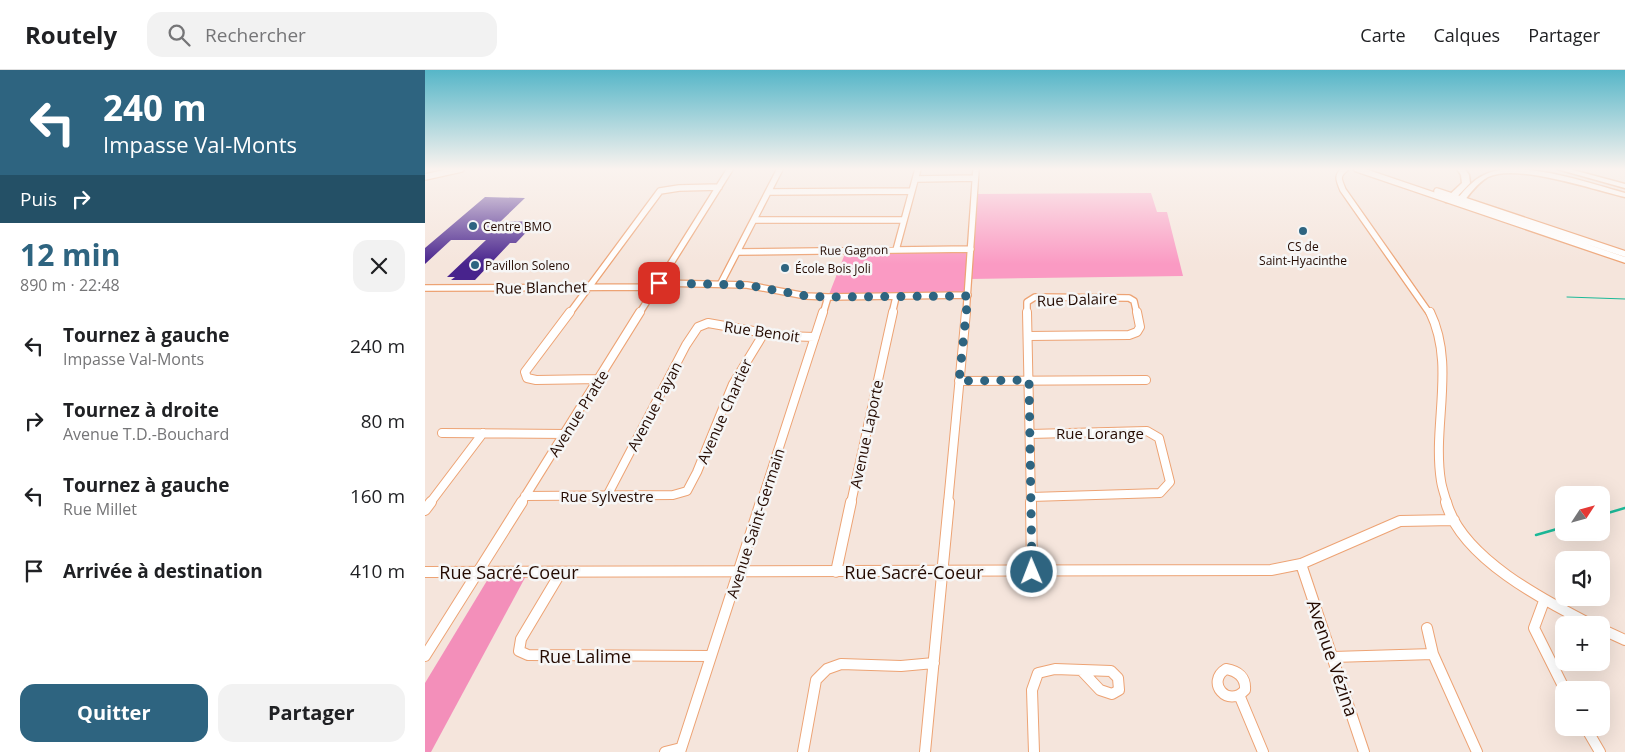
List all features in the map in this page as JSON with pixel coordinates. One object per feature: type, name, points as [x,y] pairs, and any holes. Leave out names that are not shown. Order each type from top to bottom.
[{"type":"street","points":[[600,379],[536,380],[527,378],[525,372],[652,201]]},
{"type":"street","name":"Avenue Pratte","points":[[425,656],[711,201]]},
{"type":"street","points":[[721,283],[765,201]]},
{"type":"street","points":[[897,250],[909,201]]},
{"type":"street","points":[[925,752],[968,296],[974,201]]},
{"type":"street","points":[[1351,201],[1437,324],[1442,351],[1441,481],[1454,520],[1482,554],[1509,578],[1544,601],[1574,616]]},
{"type":"street","points":[[1460,201],[1625,254]]},
{"type":"street","points":[[1460,201],[1625,260]]},
{"type":"street","points":[[755,220],[904,220]]},
{"type":"street","name":"Rue Gagnon","points":[[738,252],[971,249]]},
{"type":"street","name":"Rue Blanchet","points":[[425,288],[721,283],[828,297],[968,296]]},
{"type":"street","name":"Avenue Saint-Germain","points":[[665,752],[681,750],[828,297]]},
{"type":"street","name":"Avenue Laporte","points":[[836,572],[896,297]]},
{"type":"street","name":"Rue Dalaire","points":[[1035,297],[1129,298],[1134,301],[1141,327],[1137,332],[1129,336],[1028,336],[1027,302],[1035,297]]},
{"type":"street","name":"Rue Benoit","points":[[708,324],[782,336],[815,337]]},
{"type":"street","name":"Avenue Payan","points":[[607,496],[686,345],[698,327],[708,324]]},
{"type":"street","name":"Avenue Chartier","points":[[687,492],[694,481],[709,440],[729,395],[750,352],[764,333]]},
{"type":"street","points":[[1028,336],[1032,572]]},
{"type":"street","points":[[959,381],[1146,380]]},
{"type":"street","name":"Rue Lorange","points":[[1030,434],[1147,431],[1159,438],[1170,482],[1160,493],[1031,497]]},
{"type":"street","points":[[442,433],[566,434]]},
{"type":"street","points":[[425,510],[483,433]]},
{"type":"street","name":"Rue Sylvestre","points":[[525,496],[673,495],[687,492]]},
{"type":"street","name":"Rue Sacré-Coeur","points":[[425,572],[1271,570],[1301,564],[1399,520],[1454,520]]},
{"type":"street","name":"Avenue Vézina","points":[[1301,564],[1364,752]]},
{"type":"street","name":"Rue Lalime","points":[[561,572],[521,639],[519,651],[528,655],[711,656]]},
{"type":"street","points":[[1544,601],[1534,628],[1560,681]]},
{"type":"street","points":[[1427,628],[1433,654],[1477,752]]},
{"type":"street","points":[[1610,634],[1625,640]]},
{"type":"street","points":[[1333,658],[1433,654]]},
{"type":"street","points":[[803,752],[816,680],[827,669],[841,664],[901,666],[934,662]]},
{"type":"street","points":[[1034,752],[1031,690],[1038,673],[1055,669],[1083,672]]},
{"type":"street","points":[[1240,697],[1263,752]]},
{"type":"street","points":[[1592,736],[1601,752]]},
{"type":"shaded area","points":[[974,201],[1153,201],[1157,212],[1167,212],[1183,276],[969,279],[968,295],[828,297],[846,251],[970,249]]},
{"type":"shaded area","points":[[491,574],[527,574],[431,752],[425,752],[425,683]]},
{"type":"building","points":[[480,201],[522,201],[500,222],[537,221],[516,243],[510,243],[475,280],[451,280],[455,277],[447,277],[486,240],[451,240],[425,264],[425,248]]},
{"type":"waterway","points":[[1567,297],[1625,299]]},
{"type":"waterway","points":[[1610,512],[1625,508]]},
{"type":"waterway","points":[[1536,535],[1555,530]]},
{"type":"place","name":"Centre BMO","points":[[473,226]]},
{"type":"place","name":"CS de Saint-Hyacinthe","points":[[1303,231]]},
{"type":"place","name":"Pavillon Soleno","points":[[475,265]]},
{"type":"place","name":"École Bois Joli","points":[[785,268]]},
{"type":"route","points":[[659,283],[747,285],[806,296],[828,297],[968,296],[959,381],[1029,380],[1032,572]]}]
